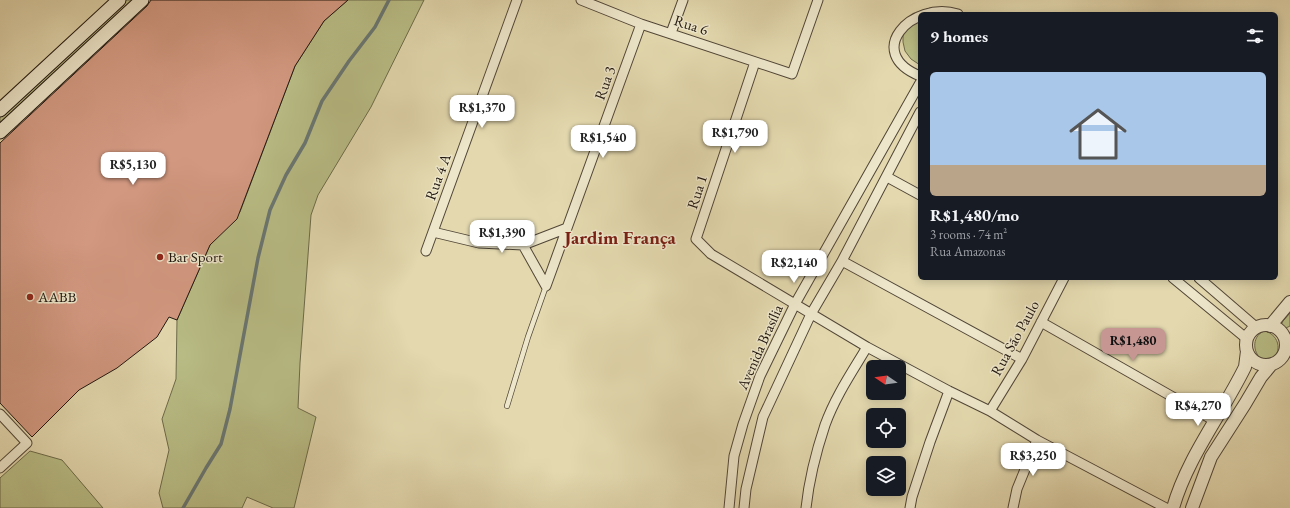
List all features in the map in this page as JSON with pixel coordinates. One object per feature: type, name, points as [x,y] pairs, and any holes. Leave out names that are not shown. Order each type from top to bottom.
[{"type":"main road","points":[[0,110],[118,0]]},
{"type":"main road","points":[[0,132],[142,0]]},
{"type":"street","name":"Rua 4 A","points":[[426,251],[517,0]]},
{"type":"street","name":"Rua 6","points":[[581,0],[641,24],[792,74],[818,0]]},
{"type":"street","points":[[671,33],[683,0]]},
{"type":"street","points":[[934,3],[940,3],[956,12]]},
{"type":"street","points":[[903,16],[899,20],[895,31],[894,43],[897,55],[903,65],[912,73],[918,75]]},
{"type":"street","name":"Rua 3","points":[[546,286],[641,24]]},
{"type":"street","name":"Rua 1","points":[[755,62],[696,239],[711,254],[795,304]]},
{"type":"street","name":"Avenida Brasília","points":[[729,508],[734,456],[743,424],[760,376],[795,304],[918,87]]},
{"type":"street","name":"Avenida Brasília","points":[[744,508],[746,489],[763,417],[811,314],[842,261],[918,116]]},
{"type":"street","points":[[887,177],[918,194]]},
{"type":"street","points":[[433,232],[479,243],[523,245],[567,228]]},
{"type":"street","points":[[523,245],[546,286]]},
{"type":"street","points":[[842,261],[1022,359]]},
{"type":"street","name":"Rua São Paulo","points":[[990,411],[1022,359],[1063,280]]},
{"type":"street","points":[[1175,280],[1247,345],[1250,357],[1259,364],[1271,365]]},
{"type":"street","points":[[1201,280],[1257,328]]},
{"type":"street","points":[[1270,326],[1290,302]]},
{"type":"street","points":[[795,304],[867,347],[948,391],[990,411],[1037,440],[1166,508]]},
{"type":"street","points":[[1041,322],[1215,421]]},
{"type":"street","points":[[1173,508],[1177,494],[1187,472],[1245,367],[1249,335],[1257,328],[1263,326],[1276,328],[1288,342],[1285,352],[1282,358],[1271,365],[1261,376],[1211,457],[1192,508]]},
{"type":"street","points":[[806,508],[809,482],[826,424],[842,388],[867,347]]},
{"type":"street","points":[[910,508],[912,497],[948,391]]},
{"type":"street","points":[[0,414],[27,443],[0,468]]},
{"type":"street","points":[[1013,508],[1017,489],[1037,440]]},
{"type":"lane","points":[[507,406],[528,337],[546,286]]},
{"type":"green space","points":[[125,0],[134,0],[0,124],[0,116]]},
{"type":"green space","points":[[348,0],[424,0],[371,107],[318,195],[311,215],[298,408],[316,417],[294,508],[273,508],[247,497],[242,508],[163,508],[159,493],[169,450],[162,419],[176,379],[177,320],[210,245],[240,212],[295,66],[324,21]]},
{"type":"green space","points":[[930,8],[939,9],[928,12],[919,12]]},
{"type":"green space","points":[[918,13],[918,64],[911,59],[905,51],[903,42],[903,32],[913,16]]},
{"type":"green space","points":[[1290,313],[1290,326],[1283,328],[1281,325]]},
{"type":"green space","points":[[1264,331],[1274,336],[1278,346],[1276,355],[1268,360],[1263,360],[1257,354],[1255,349],[1256,339],[1259,334]]},
{"type":"green space","points":[[30,451],[62,460],[103,508],[0,508],[0,478]]},
{"type":"building","points":[[151,0],[348,0],[324,21],[295,66],[237,219],[210,245],[177,320],[169,317],[157,337],[117,368],[79,390],[32,437],[0,403],[0,143],[147,6]]},
{"type":"waterway","points":[[183,508],[221,444],[230,409],[258,258],[270,210],[286,175],[305,143],[322,101],[349,61],[375,27],[389,0]]},
{"type":"place","name":"Bar Sport","points":[[160,257]]},
{"type":"place","name":"AABB","points":[[30,297]]},
{"type":"district","name":"Jardim França","points":[[620,237]]}]
